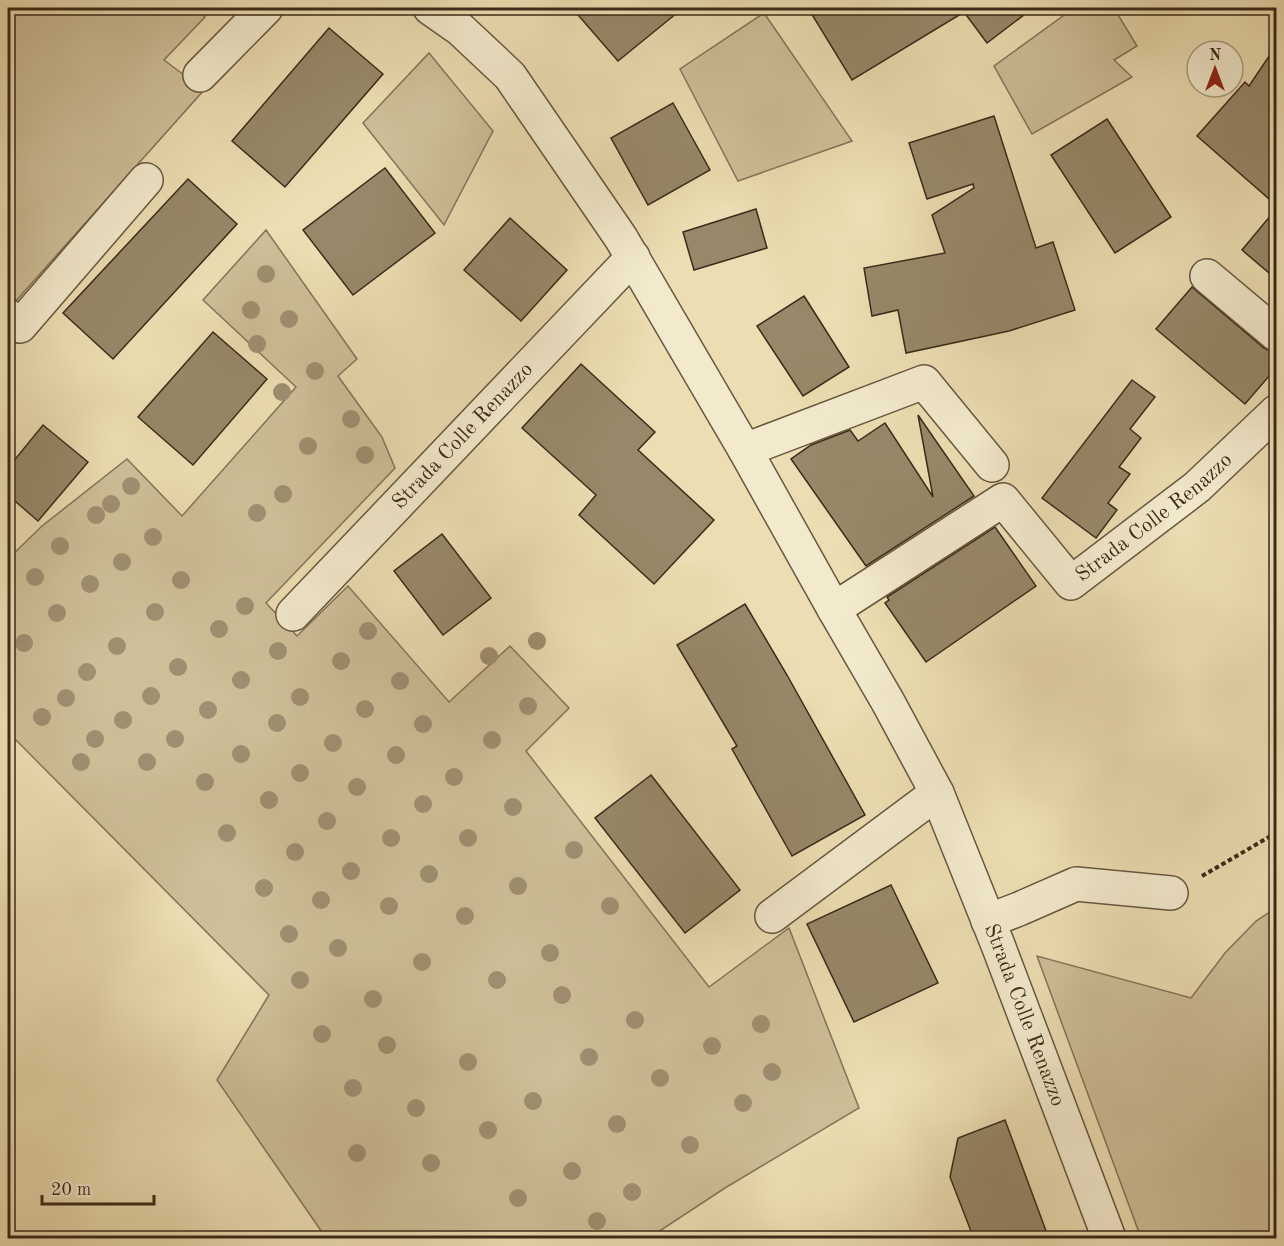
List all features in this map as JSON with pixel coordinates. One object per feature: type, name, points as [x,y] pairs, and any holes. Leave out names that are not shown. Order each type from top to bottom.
[{"type":"street","points":[[200,75],[266,8]]},
{"type":"street","name":"Strada Colle Renazzo","points":[[430,8],[459,29],[510,76],[633,257],[888,702],[937,794],[1109,1239]]},
{"type":"street","points":[[8,316],[20,326],[146,180]]},
{"type":"street","name":"Strada Colle Renazzo","points":[[293,614],[633,257]]},
{"type":"street","points":[[1207,276],[1276,334]]},
{"type":"street","points":[[745,450],[924,382],[992,465]]},
{"type":"street","name":"Strada Colle Renazzo","points":[[834,609],[1003,500],[1071,583],[1197,487],[1276,412]]},
{"type":"street","points":[[772,916],[937,794]]},
{"type":"street","points":[[988,921],[1076,884],[1171,893]]},
{"type":"path","points":[[1171,893],[1276,833]]},
{"type":"shaded area","points":[[8,8],[196,8],[205,17],[164,60],[204,90],[14,303],[8,298]]},
{"type":"shaded area","points":[[1074,8],[1114,8],[1137,46],[1114,60],[1132,77],[1032,134],[994,66]]},
{"type":"shaded area","points":[[764,13],[852,141],[738,181],[680,69]]},
{"type":"shaded area","points":[[429,53],[493,131],[444,225],[363,123]]},
{"type":"shaded area","points":[[266,230],[357,359],[338,376],[382,437],[395,468],[266,603],[297,636],[348,586],[449,702],[510,646],[569,708],[526,751],[709,987],[789,928],[859,1108],[725,1188],[649,1238],[326,1238],[217,1080],[269,995],[8,732],[8,559],[42,526],[127,459],[182,516],[296,387],[203,300]]},
{"type":"shaded area","points":[[1276,908],[1276,1238],[1141,1238],[1037,956],[1191,998],[1225,953],[1256,921]]},
{"type":"building","points":[[572,8],[683,8],[618,61]]},
{"type":"building","points":[[808,8],[1033,8],[987,43],[964,12],[852,80]]},
{"type":"building","points":[[329,28],[383,74],[285,187],[232,141]]},
{"type":"building","points":[[1276,46],[1276,205],[1197,136],[1230,99],[1245,99],[1245,82],[1249,86]]},
{"type":"building","points":[[673,103],[710,170],[648,205],[611,138]]},
{"type":"building","points":[[994,116],[1036,248],[1053,242],[1075,310],[1009,331],[906,353],[898,310],[872,316],[864,268],[945,253],[932,215],[974,188],[973,184],[927,199],[909,143]]},
{"type":"building","points":[[1107,119],[1171,217],[1115,253],[1051,155]]},
{"type":"building","points":[[385,168],[435,233],[353,295],[303,230]]},
{"type":"building","points":[[188,179],[237,224],[113,359],[63,313]]},
{"type":"building","points":[[756,209],[767,248],[694,270],[683,232]]},
{"type":"building","points":[[1276,209],[1276,279],[1242,250]]},
{"type":"building","points":[[510,218],[567,270],[521,321],[464,270]]},
{"type":"building","points":[[1192,287],[1264,348],[1276,354],[1276,368],[1245,404],[1156,329]]},
{"type":"building","points":[[804,296],[849,367],[803,396],[757,326]]},
{"type":"building","points":[[213,332],[267,379],[193,465],[138,417]]},
{"type":"building","points":[[581,364],[655,432],[638,450],[714,520],[654,584],[579,515],[596,495],[522,428]]},
{"type":"building","points":[[1132,380],[1155,397],[1130,429],[1141,438],[1119,467],[1130,474],[1108,503],[1117,510],[1096,538],[1042,498]]},
{"type":"building","points":[[918,415],[974,496],[866,566],[791,459],[811,445],[850,430],[858,441],[885,423],[933,497]]},
{"type":"building","points":[[43,425],[88,462],[38,521],[8,495],[8,468]]},
{"type":"building","points":[[995,527],[1036,586],[926,662],[885,603],[889,600],[887,597]]},
{"type":"building","points":[[442,534],[491,598],[443,635],[394,571]]},
{"type":"building","points":[[745,604],[865,815],[792,856],[732,749],[737,746],[677,645]]},
{"type":"building","points":[[651,775],[740,890],[685,933],[595,818]]},
{"type":"building","points":[[891,885],[938,983],[854,1022],[807,924]]},
{"type":"building","points":[[1005,1120],[1049,1239],[974,1239],[950,1177],[958,1138]]}]
